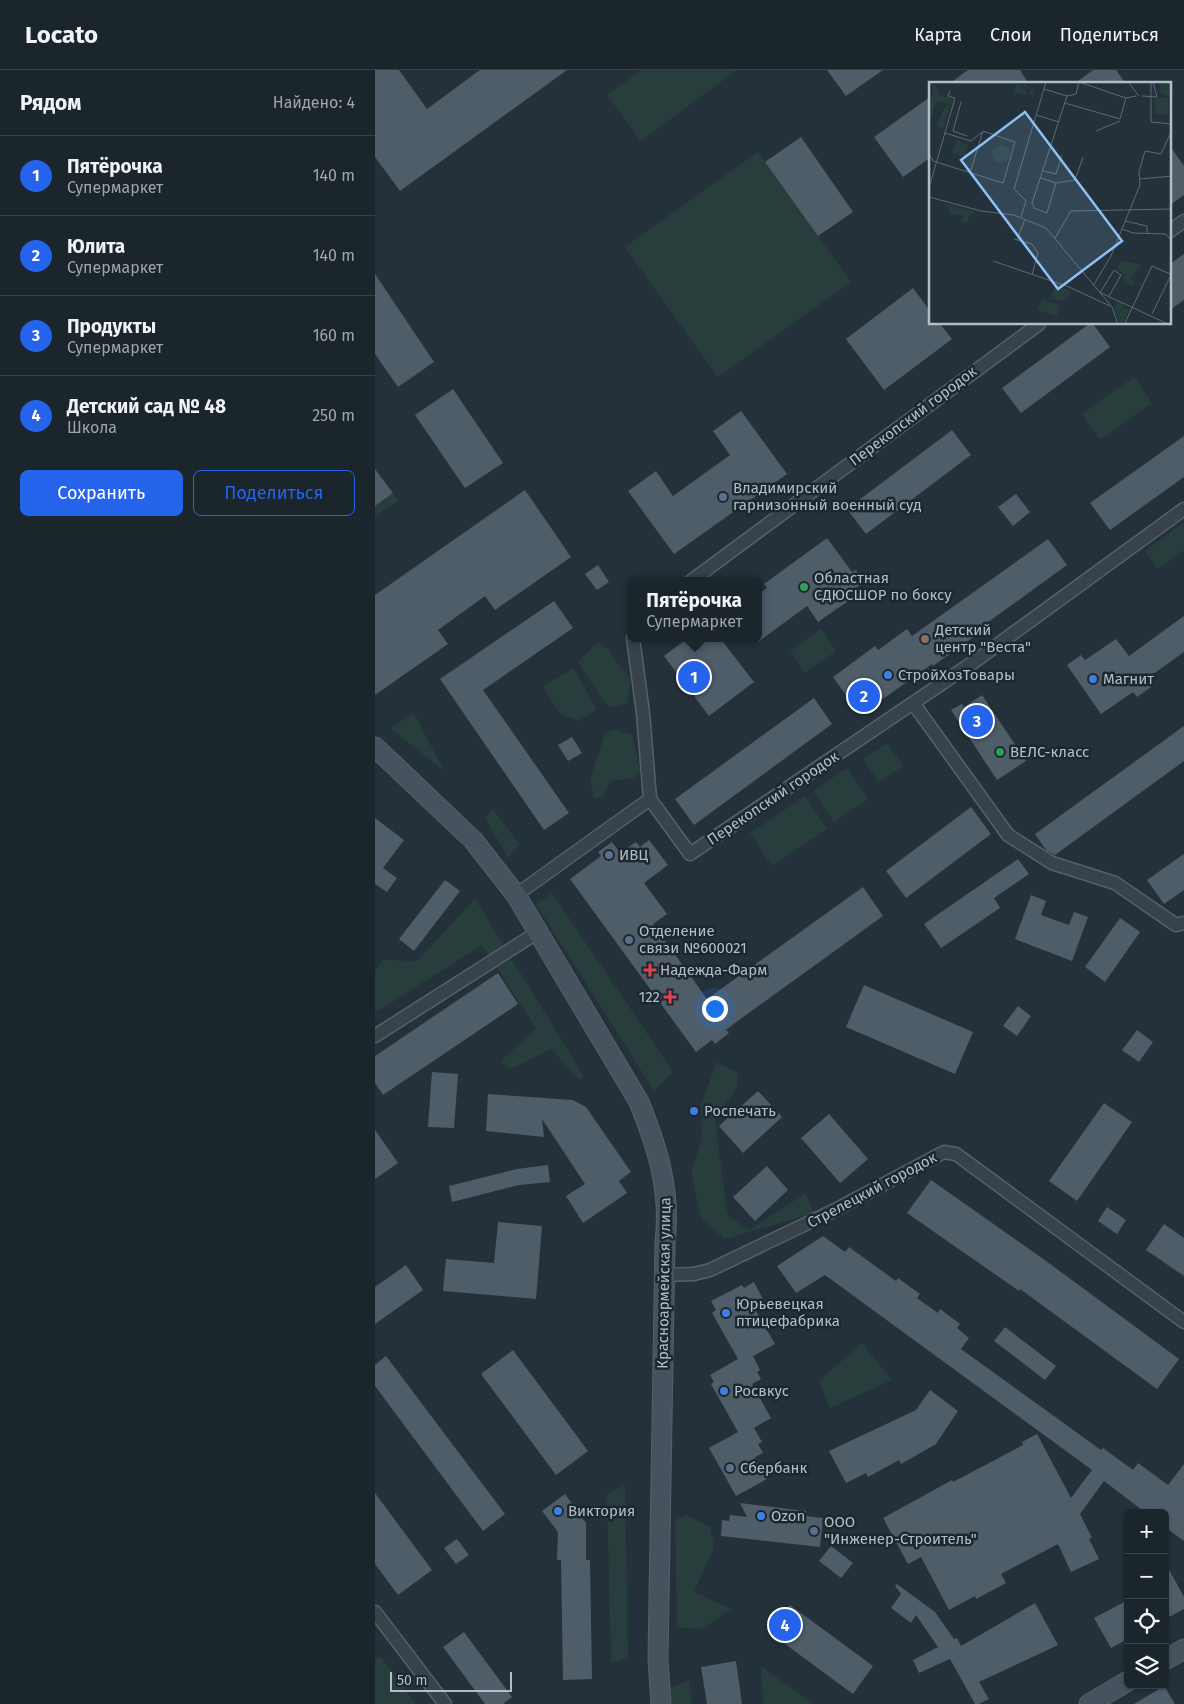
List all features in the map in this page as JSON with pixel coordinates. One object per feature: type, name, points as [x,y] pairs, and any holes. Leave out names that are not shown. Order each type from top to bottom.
[{"type":"street","points":[[1171,230],[1184,221]]},
{"type":"street","name":"Перекопский городок","points":[[696,577],[1038,325]]},
{"type":"street","name":"Перекопский городок","points":[[650,799],[690,854],[978,659],[1184,509]]},
{"type":"street","points":[[516,895],[650,799],[643,713],[634,642]]},
{"type":"street","points":[[913,703],[1008,835],[1052,863],[1115,883],[1176,925],[1184,923]]},
{"type":"street","name":"Красноармейская улица","points":[[375,747],[473,840],[516,895],[639,1102],[662,1166],[667,1202],[667,1221],[664,1275],[658,1659],[661,1704]]},
{"type":"street","points":[[375,1036],[539,932]]},
{"type":"street","name":"Стрелецкий городок","points":[[664,1275],[695,1274],[710,1270],[835,1210],[944,1152],[956,1154],[1184,1322]]},
{"type":"street","points":[[375,1612],[445,1704]]},
{"type":"street","points":[[1169,1657],[1184,1648]]},
{"type":"street","points":[[1089,1704],[1124,1684]]},
{"type":"green space","points":[[641,70],[737,70],[641,141],[607,95]]},
{"type":"green space","points":[[758,152],[851,282],[718,377],[625,247]]},
{"type":"green space","points":[[1134,377],[1152,403],[1100,440],[1082,414]]},
{"type":"green space","points":[[393,493],[398,501],[375,517],[375,506]]},
{"type":"green space","points":[[1182,523],[1184,525],[1184,550],[1158,569],[1145,551]]},
{"type":"green space","points":[[821,629],[836,651],[805,673],[790,651]]},
{"type":"green space","points":[[598,642],[609,650],[630,678],[628,703],[610,707],[605,703],[578,662]]},
{"type":"green space","points":[[573,668],[597,709],[579,721],[560,714],[543,687]]},
{"type":"green space","points":[[414,713],[444,771],[390,728]]},
{"type":"green space","points":[[613,729],[632,735],[641,773],[633,778],[610,781],[603,796],[595,799],[590,781],[604,736]]},
{"type":"green space","points":[[887,743],[903,766],[879,782],[863,759]]},
{"type":"green space","points":[[847,768],[868,799],[834,822],[813,791]]},
{"type":"green space","points":[[805,796],[827,829],[772,866],[750,833]]},
{"type":"green space","points":[[493,809],[520,845],[508,857],[485,818]]},
{"type":"green space","points":[[552,893],[673,1072],[654,1091],[536,904]]},
{"type":"green space","points":[[475,899],[583,1075],[580,1080],[551,1049],[512,1069],[500,1062],[536,1028],[482,945],[375,1013],[375,971],[383,960],[417,961]]},
{"type":"green space","points":[[717,1062],[738,1073],[737,1087],[715,1120],[727,1214],[749,1230],[806,1193],[814,1213],[725,1239],[701,1219],[691,1172],[702,1139],[701,1104]]},
{"type":"green space","points":[[862,1343],[892,1380],[830,1408],[819,1381]]},
{"type":"green space","points":[[625,1485],[628,1658],[611,1663],[607,1494]]},
{"type":"green space","points":[[686,1515],[710,1527],[714,1548],[694,1592],[731,1609],[702,1629],[677,1627],[675,1520]]},
{"type":"green space","points":[[380,1656],[416,1704],[375,1704],[375,1659]]},
{"type":"green space","points":[[761,1666],[813,1704],[763,1704]]},
{"type":"green space","points":[[689,1680],[692,1704],[672,1704],[670,1688]]},
{"type":"building","points":[[375,70],[399,70],[427,109],[480,70],[567,70],[400,191],[375,157]]},
{"type":"building","points":[[827,70],[883,70],[846,96]]},
{"type":"building","points":[[968,70],[1020,70],[1028,82],[952,82]]},
{"type":"building","points":[[1093,70],[1116,70],[1125,82],[1077,82]]},
{"type":"building","points":[[929,98],[929,159],[903,177],[874,137]]},
{"type":"building","points":[[801,137],[853,212],[818,236],[765,162]]},
{"type":"building","points":[[1171,147],[1184,166],[1184,195],[1171,204]]},
{"type":"building","points":[[1184,254],[1184,300],[1171,309],[1171,263]]},
{"type":"building","points":[[375,274],[434,362],[398,387],[375,354]]},
{"type":"building","points":[[913,288],[929,310],[929,325],[941,325],[952,339],[884,390],[846,339]]},
{"type":"building","points":[[1088,325],[1094,325],[1110,347],[1021,413],[1002,388]]},
{"type":"building","points":[[453,389],[503,463],[465,488],[415,415]]},
{"type":"building","points":[[741,411],[787,474],[674,554],[628,491],[656,471],[673,496],[730,455],[713,431]]},
{"type":"building","points":[[952,430],[971,455],[866,534],[847,509]]},
{"type":"building","points":[[1184,436],[1184,477],[1110,530],[1090,503]]},
{"type":"building","points":[[375,469],[393,493],[375,506]]},
{"type":"building","points":[[525,490],[571,557],[495,610],[485,596],[438,630],[448,644],[375,695],[375,595]]},
{"type":"building","points":[[1016,494],[1030,512],[1013,526],[998,507]]},
{"type":"building","points":[[827,538],[852,572],[856,570],[864,583],[844,595],[848,601],[818,622],[807,606],[762,639],[762,591],[767,588],[764,584]]},
{"type":"building","points":[[1048,539],[1067,565],[973,633],[975,636],[933,666],[932,664],[883,699],[881,695],[858,712],[833,677],[875,646],[878,650],[907,629],[912,636]]},
{"type":"building","points":[[598,565],[609,582],[597,590],[585,574]]},
{"type":"building","points":[[554,601],[573,628],[483,690],[569,813],[544,830],[440,679]]},
{"type":"building","points":[[1184,616],[1184,652],[1145,680],[1151,687],[1137,697],[1133,692],[1101,714],[1067,665],[1081,655],[1085,660],[1116,639],[1129,656]]},
{"type":"building","points":[[683,642],[723,642],[754,682],[709,716],[664,656]]},
{"type":"building","points":[[982,695],[1026,761],[997,780],[951,710],[962,704],[964,707]]},
{"type":"building","points":[[814,698],[832,724],[694,825],[675,799]]},
{"type":"building","points":[[1184,726],[1184,761],[1055,855],[1046,850],[1035,834]]},
{"type":"building","points":[[572,737],[582,753],[568,761],[558,745]]},
{"type":"building","points":[[971,807],[991,834],[906,898],[886,871]]},
{"type":"building","points":[[375,818],[404,840],[383,868],[397,878],[387,892],[375,884]]},
{"type":"building","points":[[649,840],[668,865],[644,883],[667,914],[653,924],[707,999],[863,887],[883,916],[739,1020],[726,1030],[729,1033],[715,1044],[712,1040],[696,1052],[570,879],[601,856],[598,852],[612,842],[620,853],[636,842],[640,847]]},
{"type":"building","points":[[1184,854],[1184,890],[1164,904],[1147,880]]},
{"type":"building","points":[[1018,859],[1029,874],[994,898],[1000,908],[941,948],[924,924]]},
{"type":"building","points":[[445,880],[460,891],[414,951],[399,939]]},
{"type":"building","points":[[1031,895],[1046,901],[1041,915],[1069,925],[1074,912],[1088,917],[1072,961],[1015,939]]},
{"type":"building","points":[[1120,918],[1140,932],[1105,982],[1085,967]]},
{"type":"building","points":[[498,973],[518,1004],[383,1095],[375,1083],[375,1056]]},
{"type":"building","points":[[864,985],[973,1032],[955,1074],[846,1027]]},
{"type":"building","points":[[1018,1006],[1031,1016],[1017,1036],[1003,1026]]},
{"type":"building","points":[[1137,1030],[1153,1042],[1139,1062],[1122,1050]]},
{"type":"building","points":[[432,1072],[458,1074],[454,1128],[428,1127]]},
{"type":"building","points":[[758,1091],[782,1117],[743,1153],[719,1126]]},
{"type":"building","points":[[488,1094],[573,1100],[586,1107],[631,1172],[619,1181],[627,1193],[583,1223],[566,1196],[585,1184],[542,1119],[544,1137],[486,1131]]},
{"type":"building","points":[[1104,1103],[1132,1122],[1077,1201],[1049,1181]]},
{"type":"building","points":[[829,1114],[868,1159],[840,1183],[801,1138]]},
{"type":"building","points":[[375,1130],[398,1163],[375,1179]]},
{"type":"building","points":[[548,1165],[550,1182],[519,1185],[452,1202],[449,1186],[517,1169]]},
{"type":"building","points":[[767,1166],[788,1190],[755,1221],[733,1197]]},
{"type":"building","points":[[931,1180],[1042,1258],[1179,1359],[1157,1389],[1020,1289],[1019,1291],[907,1213]]},
{"type":"building","points":[[1107,1207],[1126,1220],[1117,1234],[1098,1221]]},
{"type":"building","points":[[498,1222],[542,1226],[536,1299],[443,1291],[446,1259],[494,1263]]},
{"type":"building","points":[[1164,1224],[1184,1238],[1184,1276],[1146,1250]]},
{"type":"building","points":[[823,1236],[845,1252],[849,1247],[896,1281],[898,1278],[920,1294],[917,1298],[938,1313],[940,1309],[960,1324],[957,1328],[969,1338],[961,1349],[1101,1450],[1103,1448],[1133,1470],[1138,1463],[1168,1485],[1184,1464],[1184,1541],[1169,1530],[1169,1509],[1141,1509],[1104,1481],[1080,1514],[1092,1538],[1089,1539],[1099,1559],[1071,1572],[1058,1544],[1001,1574],[1006,1583],[976,1599],[975,1596],[949,1610],[921,1557],[908,1564],[883,1518],[952,1480],[953,1482],[1023,1445],[1022,1442],[1037,1434],[1071,1498],[1092,1470],[825,1275],[796,1293],[777,1266]]},
{"type":"building","points":[[406,1265],[423,1290],[375,1324],[375,1287]]},
{"type":"building","points":[[754,1282],[766,1305],[756,1311],[775,1344],[753,1356],[760,1370],[757,1372],[761,1379],[752,1384],[771,1418],[754,1428],[762,1442],[758,1444],[763,1453],[755,1457],[767,1479],[736,1496],[709,1448],[738,1432],[711,1384],[714,1382],[710,1375],[738,1359],[712,1313],[716,1310],[711,1301],[742,1285],[744,1288]]},
{"type":"building","points":[[1005,1327],[1056,1366],[1045,1380],[994,1341]]},
{"type":"building","points":[[513,1350],[588,1451],[556,1475],[481,1374]]},
{"type":"building","points":[[386,1356],[505,1514],[483,1531],[375,1386],[375,1365]]},
{"type":"building","points":[[930,1390],[958,1411],[936,1444],[901,1464],[899,1460],[868,1477],[866,1473],[846,1483],[829,1451],[916,1410]]},
{"type":"building","points":[[375,1493],[432,1570],[398,1595],[375,1564]]},
{"type":"building","points":[[565,1494],[586,1523],[586,1560],[590,1560],[592,1679],[563,1680],[561,1560],[557,1560],[558,1532],[542,1511]]},
{"type":"building","points":[[740,1503],[806,1511],[805,1516],[823,1518],[820,1547],[721,1536],[722,1520],[729,1521],[730,1515],[747,1517]]},
{"type":"building","points":[[457,1539],[469,1555],[456,1564],[444,1548]]},
{"type":"building","points":[[831,1546],[853,1563],[841,1578],[819,1561]]},
{"type":"building","points":[[1169,1569],[1184,1597],[1184,1609],[1169,1617]]},
{"type":"building","points":[[897,1584],[935,1612],[954,1639],[957,1638],[961,1646],[1035,1603],[1058,1645],[979,1682],[989,1699],[975,1704],[950,1659],[919,1673],[913,1660],[938,1647],[916,1615],[911,1623],[891,1608],[901,1594],[895,1586]]},
{"type":"building","points":[[1124,1602],[1124,1641],[1111,1648],[1094,1618]]},
{"type":"building","points":[[790,1605],[873,1666],[853,1694],[770,1633]]},
{"type":"building","points":[[464,1632],[512,1697],[503,1704],[485,1704],[443,1647]]},
{"type":"building","points":[[736,1661],[742,1704],[707,1704],[701,1667]]},
{"type":"building","points":[[1159,1689],[1166,1689],[1175,1704],[1134,1704]]},
{"type":"place","name":"Владимирский гарнизонный военный суд","points":[[723,497]]},
{"type":"place","name":"Областная СДЮСШОР по боксу","points":[[804,587]]},
{"type":"place","name":"Детский центр \"Веста\"","points":[[925,639]]},
{"type":"place","name":"СтройХозТовары","points":[[888,675]]},
{"type":"place","name":"Пятёрочка","points":[[694,677]]},
{"type":"place","name":"Магнит","points":[[1093,679]]},
{"type":"place","name":"Юлита","points":[[864,696]]},
{"type":"place","name":"Продукты","points":[[977,721]]},
{"type":"place","name":"ВЕЛС-класс","points":[[1000,752]]},
{"type":"place","name":"ИВЦ","points":[[609,855]]},
{"type":"place","name":"Отделение связи №600021","points":[[629,940]]},
{"type":"place","name":"Надежда-Фарм","points":[[650,970]]},
{"type":"place","name":"122","points":[[670,997]]},
{"type":"place","name":"Роспечать","points":[[694,1111]]},
{"type":"place","name":"Юрьевецкая птицефабрика","points":[[726,1313]]},
{"type":"place","name":"Росвкус","points":[[724,1391]]},
{"type":"place","name":"Сбербанк","points":[[730,1468]]},
{"type":"place","name":"Виктория","points":[[558,1511]]},
{"type":"place","name":"Ozon","points":[[761,1516]]},
{"type":"place","name":"ООО \"Инженер-Строитель\"","points":[[814,1531]]},
{"type":"place","name":"Детский сад № 48","points":[[785,1625]]}]
